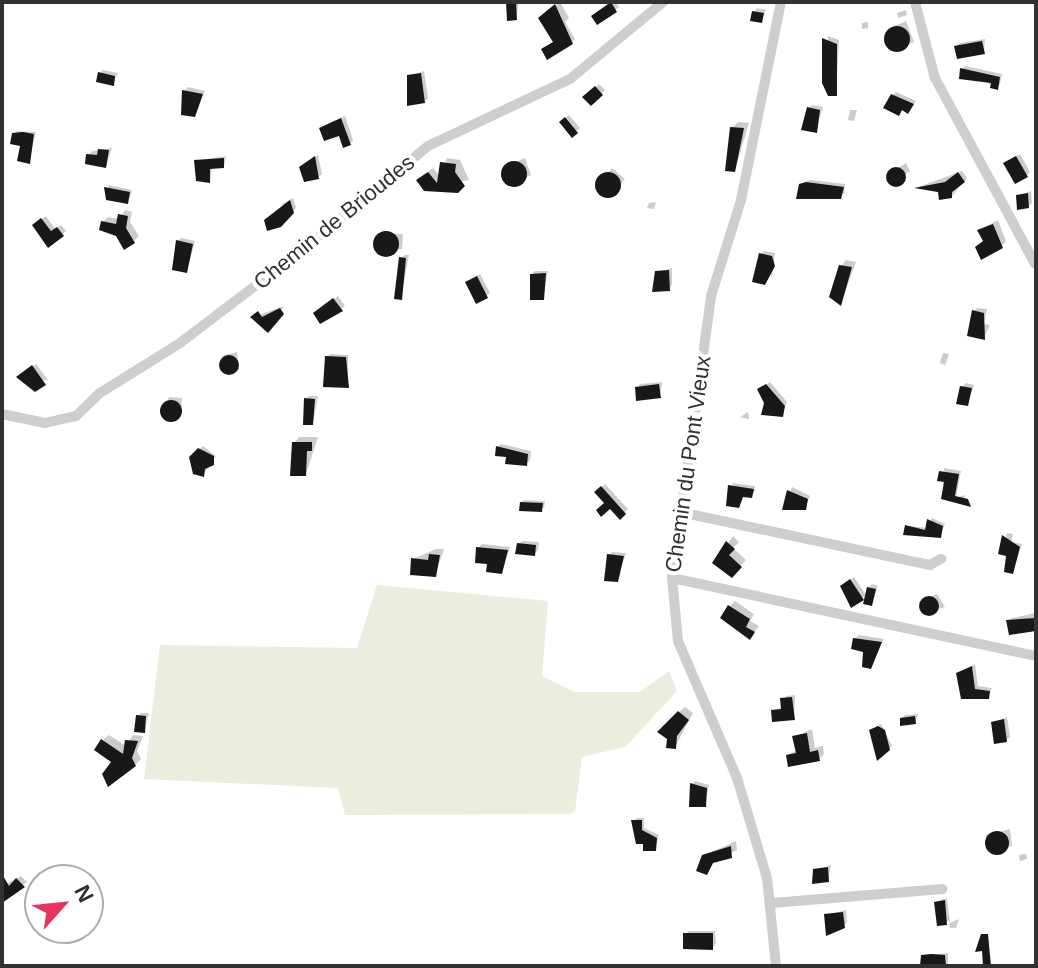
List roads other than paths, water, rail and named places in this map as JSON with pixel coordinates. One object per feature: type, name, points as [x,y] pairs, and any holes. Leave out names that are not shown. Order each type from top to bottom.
[{"type":"street","name":"Chemin de Brioudes","points":[[2,414],[45,423],[76,416],[100,393],[180,343],[296,255],[428,146],[570,79],[663,2]]},
{"type":"street","name":"Chemin du Pont Vieux","points":[[776,966],[772,903],[737,778],[678,641],[672,578],[711,296],[741,200],[781,2]]},
{"type":"street","points":[[915,2],[935,78],[1035,264]]},
{"type":"street","points":[[680,512],[930,565],[941,559]]},
{"type":"street","points":[[672,578],[1036,656]]},
{"type":"street","points":[[772,903],[942,889]]}]
